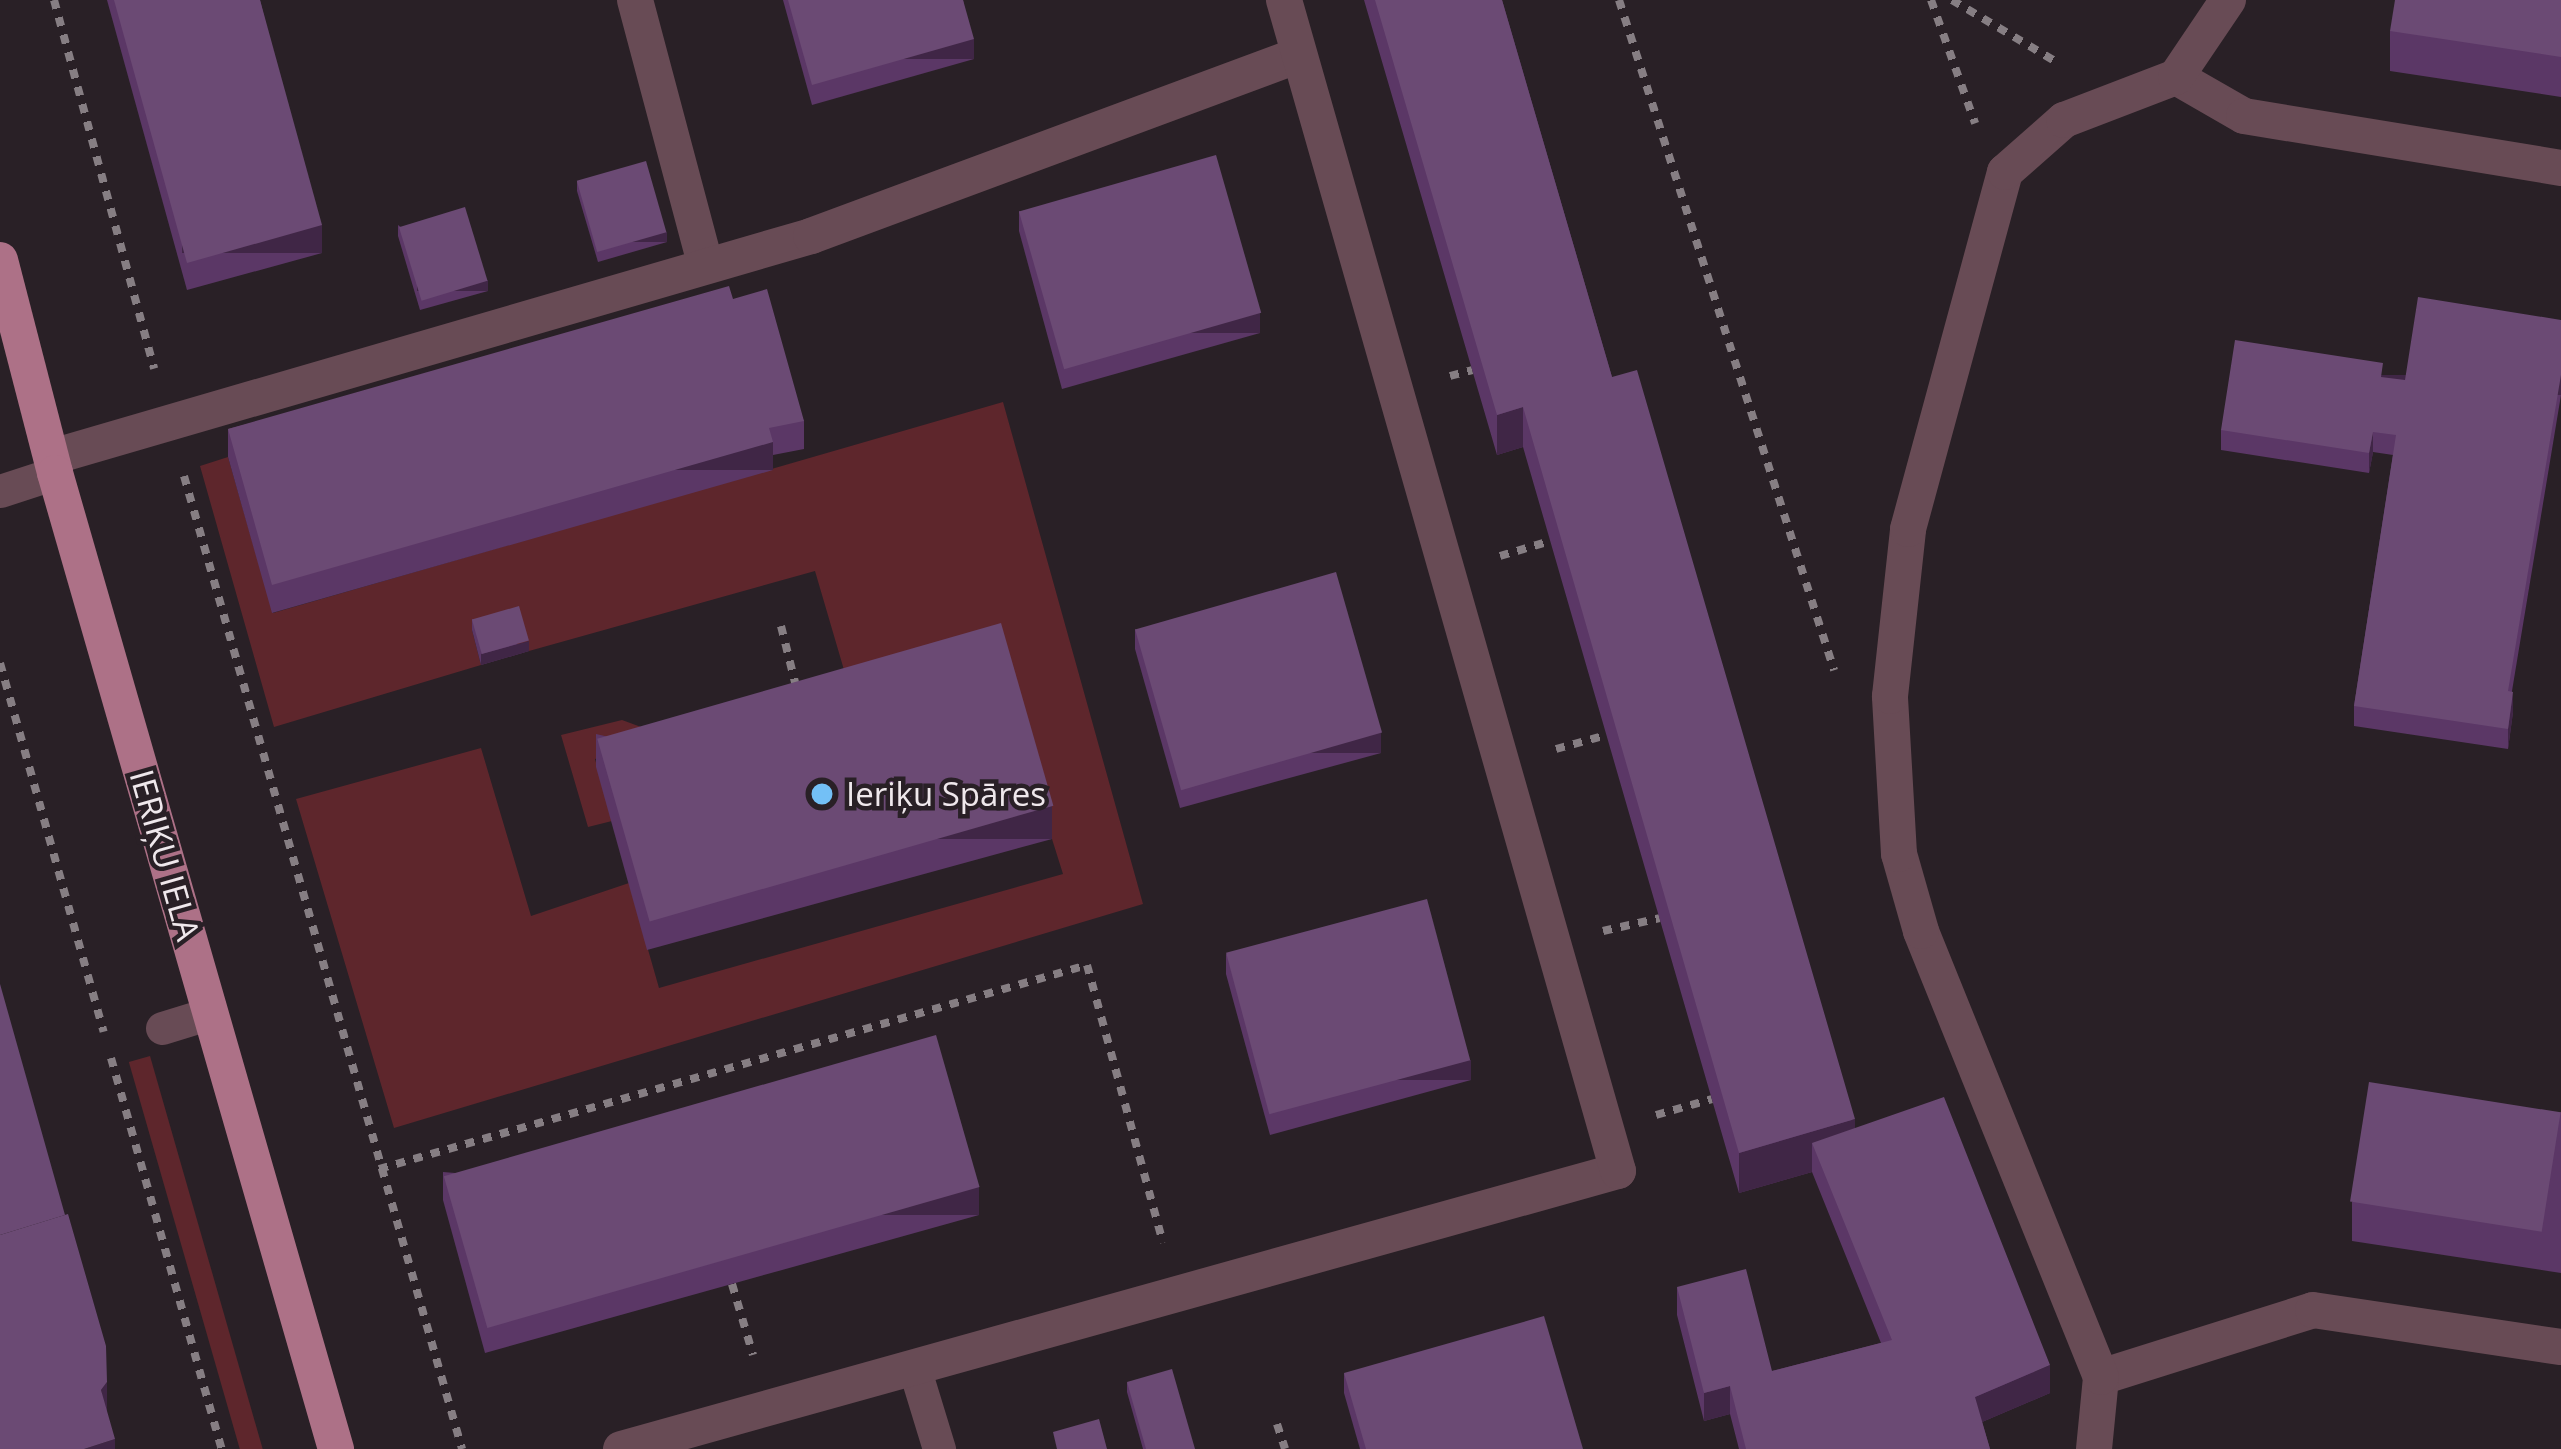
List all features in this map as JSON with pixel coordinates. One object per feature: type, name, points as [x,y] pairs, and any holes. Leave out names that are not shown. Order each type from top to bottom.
[{"type":"main road","name":"IERIĶU IELA","points":[[0,260],[53,465],[335,1449]]},
{"type":"street","points":[[635,0],[706,266]]},
{"type":"street","points":[[621,1449],[705,1437],[768,1408],[1618,1171],[1283,0]]},
{"type":"street","points":[[2094,1449],[2101,1377],[1922,932],[1899,854],[1890,696],[1908,529],[2005,172],[2065,120],[2176,77],[2228,0]]},
{"type":"street","points":[[53,465],[169,424],[812,236],[1299,55]]},
{"type":"street","points":[[2176,77],[2244,116],[2561,168]]},
{"type":"street","points":[[2101,1377],[2313,1310],[2561,1347]]},
{"type":"lane","points":[[0,491],[53,465]]},
{"type":"lane","points":[[163,1028],[211,1013]]},
{"type":"lane","points":[[914,1366],[939,1449]]},
{"type":"path","points":[[54,0],[169,424],[462,1449]]},
{"type":"path","points":[[1619,0],[1839,685]]},
{"type":"path","points":[[1931,0],[1988,158],[2005,172]]},
{"type":"path","points":[[1952,0],[2069,69],[2102,105]]},
{"type":"path","points":[[781,626],[797,689]]},
{"type":"path","points":[[379,1169],[1087,965],[1177,1294]]},
{"type":"path","points":[[732,1284],[768,1408]]},
{"type":"path","points":[[1277,1424],[1285,1449]]},
{"type":"shaded area","points":[[1003,402],[1143,904],[394,1128],[296,799],[481,748],[531,916],[629,883],[659,988],[1063,874],[1052,839],[849,687],[815,571],[529,651],[472,630],[481,665],[274,727],[200,466],[228,457],[273,613]]},
{"type":"shaded area","points":[[762,712],[595,759],[612,821],[588,827],[561,735],[622,720],[641,727]]},
{"type":"shaded area","points":[[150,1056],[263,1449],[240,1449],[129,1062]]},
{"type":"building","points":[[114,0],[260,0],[322,225],[187,263]]},
{"type":"building","points":[[788,0],[963,0],[974,39],[812,85]]},
{"type":"building","points":[[1375,0],[1502,0],[1612,377],[1637,370],[1855,1119],[1739,1153],[1523,407],[1497,415]]},
{"type":"building","points":[[2395,0],[2561,0],[2561,57],[2390,31]]},
{"type":"building","points":[[1216,155],[1261,313],[1064,369],[1019,212]]},
{"type":"building","points":[[646,161],[666,232],[597,252],[577,181]]},
{"type":"building","points":[[465,207],[488,281],[422,301],[399,227]]},
{"type":"building","points":[[729,286],[733,299],[767,289],[804,421],[769,428],[773,442],[272,585],[228,429]]},
{"type":"building","points":[[2418,297],[2561,320],[2561,375],[2508,691],[2513,692],[2508,729],[2354,706],[2396,435],[2373,432],[2369,453],[2221,430],[2235,340],[2383,363],[2381,377],[2405,380]]},
{"type":"building","points":[[1336,572],[1382,733],[1181,790],[1135,630]]},
{"type":"building","points":[[519,606],[529,641],[482,654],[472,620]]},
{"type":"building","name":"Ieriķu Spāres","points":[[1001,623],[1053,806],[650,921],[597,739]]},
{"type":"building","points":[[1427,899],[1470,1060],[1269,1114],[1226,953]]},
{"type":"building","points":[[0,984],[65,1215],[0,1235]]},
{"type":"building","points":[[936,1035],[980,1187],[487,1328],[444,1176]]},
{"type":"building","points":[[2369,1082],[2561,1112],[2542,1232],[2350,1202]]},
{"type":"building","points":[[1944,1097],[2050,1365],[1975,1397],[1990,1449],[1746,1449],[1730,1386],[1704,1393],[1677,1287],[1746,1269],[1772,1371],[1892,1340],[1812,1143]]},
{"type":"building","points":[[68,1214],[106,1346],[107,1382],[101,1390],[115,1439],[84,1449],[0,1449],[0,1235]]},
{"type":"building","points":[[1544,1316],[1583,1449],[1366,1449],[1344,1373]]},
{"type":"building","points":[[1172,1369],[1195,1449],[1146,1449],[1127,1382]]},
{"type":"building","points":[[1099,1419],[1107,1449],[1057,1449],[1053,1432]]},
{"type":"place","name":"Ieriķu Spāres","points":[[822,794]]}]
